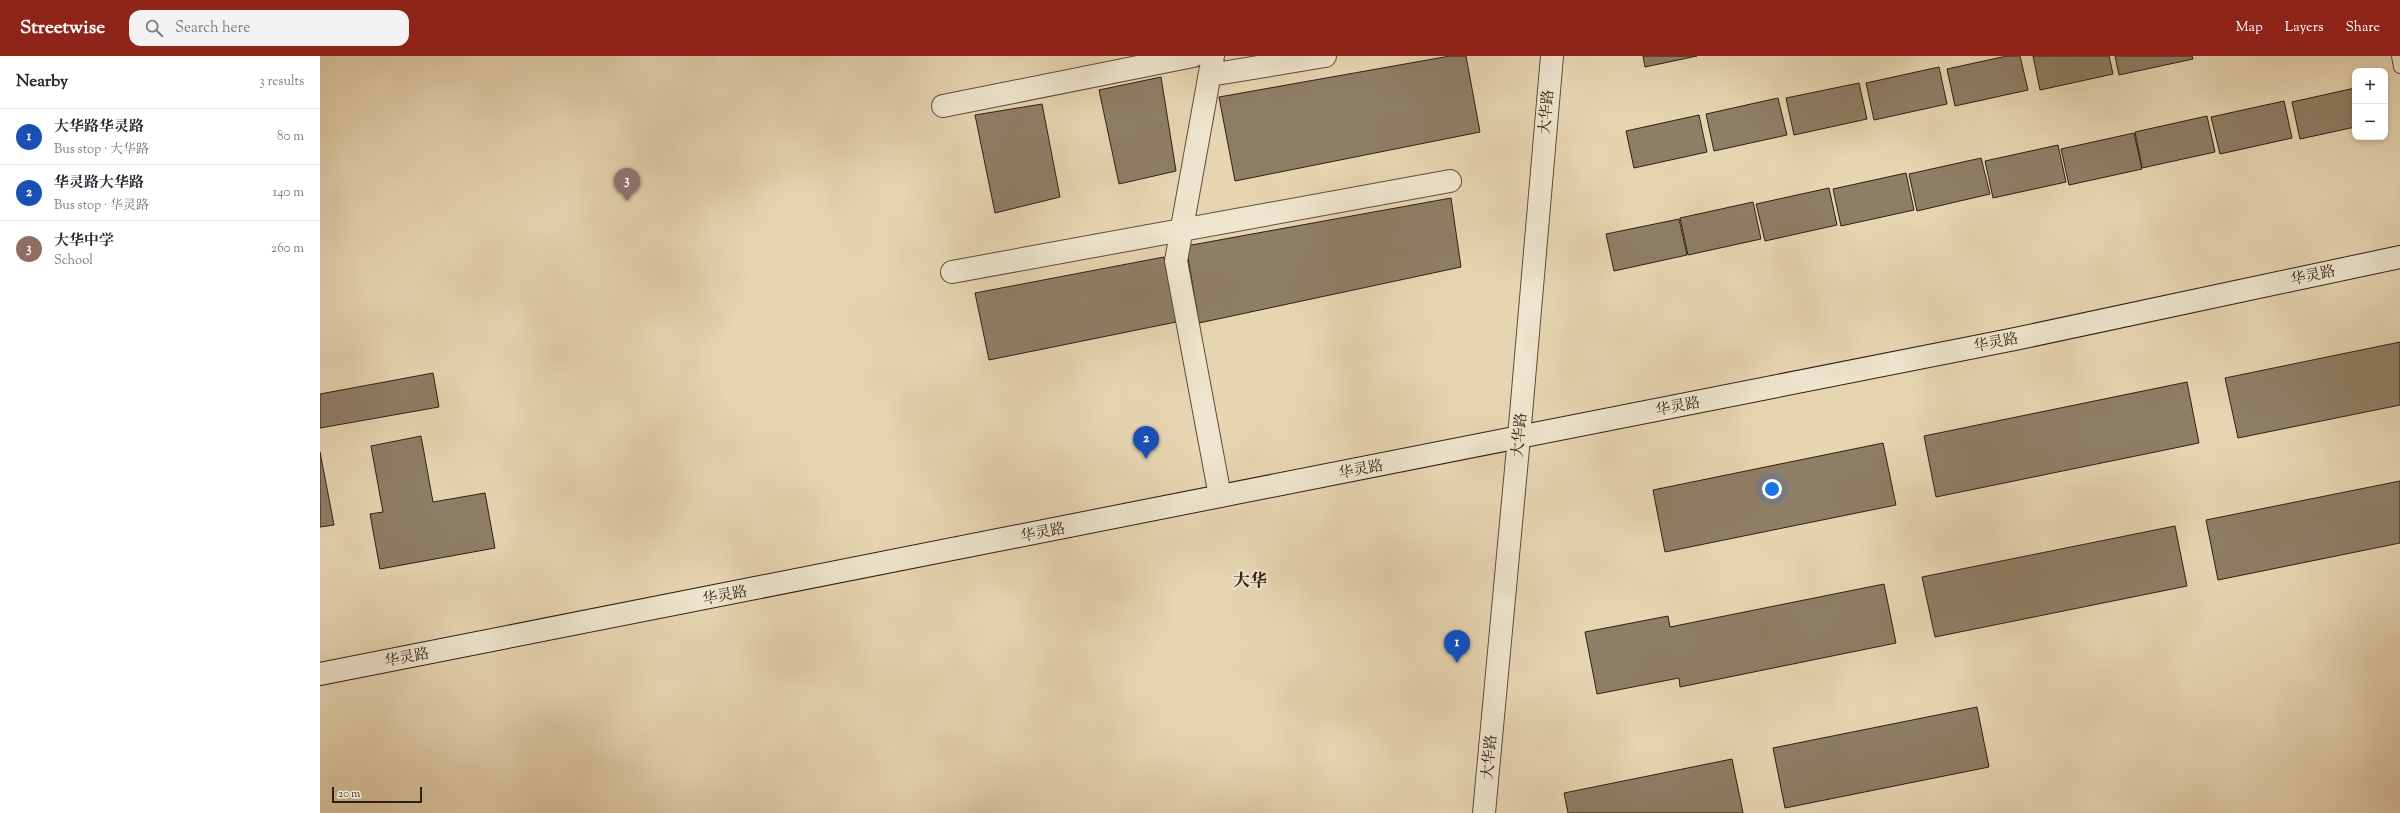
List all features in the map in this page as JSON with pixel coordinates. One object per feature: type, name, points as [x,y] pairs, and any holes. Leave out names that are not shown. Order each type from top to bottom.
[{"type":"main road","points":[[943,106],[1193,56]]},
{"type":"main road","points":[[1220,496],[1176,261],[1211,66],[1325,56]]},
{"type":"main road","name":"大华路","points":[[1484,813],[1519,437],[1552,56]]},
{"type":"main road","points":[[952,272],[1182,228],[1450,181]]},
{"type":"main road","name":"华灵路","points":[[320,674],[2007,340],[2400,257]]},
{"type":"lane","points":[[2398,56],[2400,67]]},
{"type":"building","points":[[1450,56],[1466,56],[1480,132],[1235,181],[1219,97]]},
{"type":"building","points":[[1643,56],[1697,56],[1645,67]]},
{"type":"building","points":[[2007,56],[2020,56],[2028,90],[1955,106],[1947,69]]},
{"type":"building","points":[[2033,56],[2109,56],[2113,74],[2040,90]]},
{"type":"building","points":[[2115,56],[2192,56],[2193,59],[2119,75]]},
{"type":"building","points":[[1939,67],[1947,104],[1874,120],[1866,83]]},
{"type":"building","points":[[1161,77],[1176,171],[1119,184],[1099,90]]},
{"type":"building","points":[[1859,83],[1867,119],[1794,135],[1786,98]]},
{"type":"building","points":[[2352,89],[2352,128],[2300,139],[2292,102]]},
{"type":"building","points":[[1778,98],[1787,135],[1714,151],[1706,114]]},
{"type":"building","points":[[2284,101],[2292,138],[2220,154],[2211,117]]},
{"type":"building","points":[[1042,104],[1060,197],[995,213],[975,115]]},
{"type":"building","points":[[1699,115],[1707,152],[1634,168],[1626,131]]},
{"type":"building","points":[[2207,116],[2215,152],[2142,168],[2135,132]]},
{"type":"building","points":[[2134,133],[2142,169],[2069,185],[2061,149]]},
{"type":"building","points":[[2058,145],[2066,182],[1993,198],[1985,161]]},
{"type":"building","points":[[1981,158],[1990,194],[1917,211],[1909,174]]},
{"type":"building","points":[[1906,173],[1914,210],[1841,226],[1833,189]]},
{"type":"building","points":[[1829,188],[1837,225],[1765,241],[1756,204]]},
{"type":"building","points":[[1451,198],[1461,267],[1199,323],[1186,246]]},
{"type":"building","points":[[1753,202],[1761,239],[1688,255],[1680,218]]},
{"type":"building","points":[[1679,219],[1687,255],[1614,271],[1606,234]]},
{"type":"building","points":[[1164,257],[1176,322],[989,360],[975,293]]},
{"type":"building","points":[[2400,342],[2400,405],[2238,438],[2225,378]]},
{"type":"building","points":[[433,373],[439,407],[320,428],[320,394]]},
{"type":"building","points":[[2187,382],[2199,443],[1936,497],[1924,436]]},
{"type":"building","points":[[421,436],[433,502],[485,493],[495,548],[380,569],[370,514],[383,512],[371,446]]},
{"type":"building","points":[[1883,443],[1896,505],[1665,552],[1653,490]]},
{"type":"building","points":[[320,452],[334,525],[320,527]]},
{"type":"building","points":[[2400,481],[2400,543],[2218,580],[2206,520]]},
{"type":"building","points":[[2175,526],[2187,586],[1935,637],[1922,577]]},
{"type":"building","points":[[1884,584],[1896,643],[1680,687],[1679,678],[1597,694],[1585,632],[1668,616],[1670,627]]},
{"type":"building","points":[[1977,707],[1989,767],[1785,808],[1773,748]]},
{"type":"building","points":[[1732,759],[1743,813],[1568,813],[1564,793]]},
{"type":"place","name":"大华中学","points":[[627,201]]},
{"type":"place","name":"华灵路大华路","points":[[1146,459]]},
{"type":"place","name":"大华路华灵路","points":[[1457,663]]},
{"type":"district","name":"大华","points":[[1250,580]]}]
